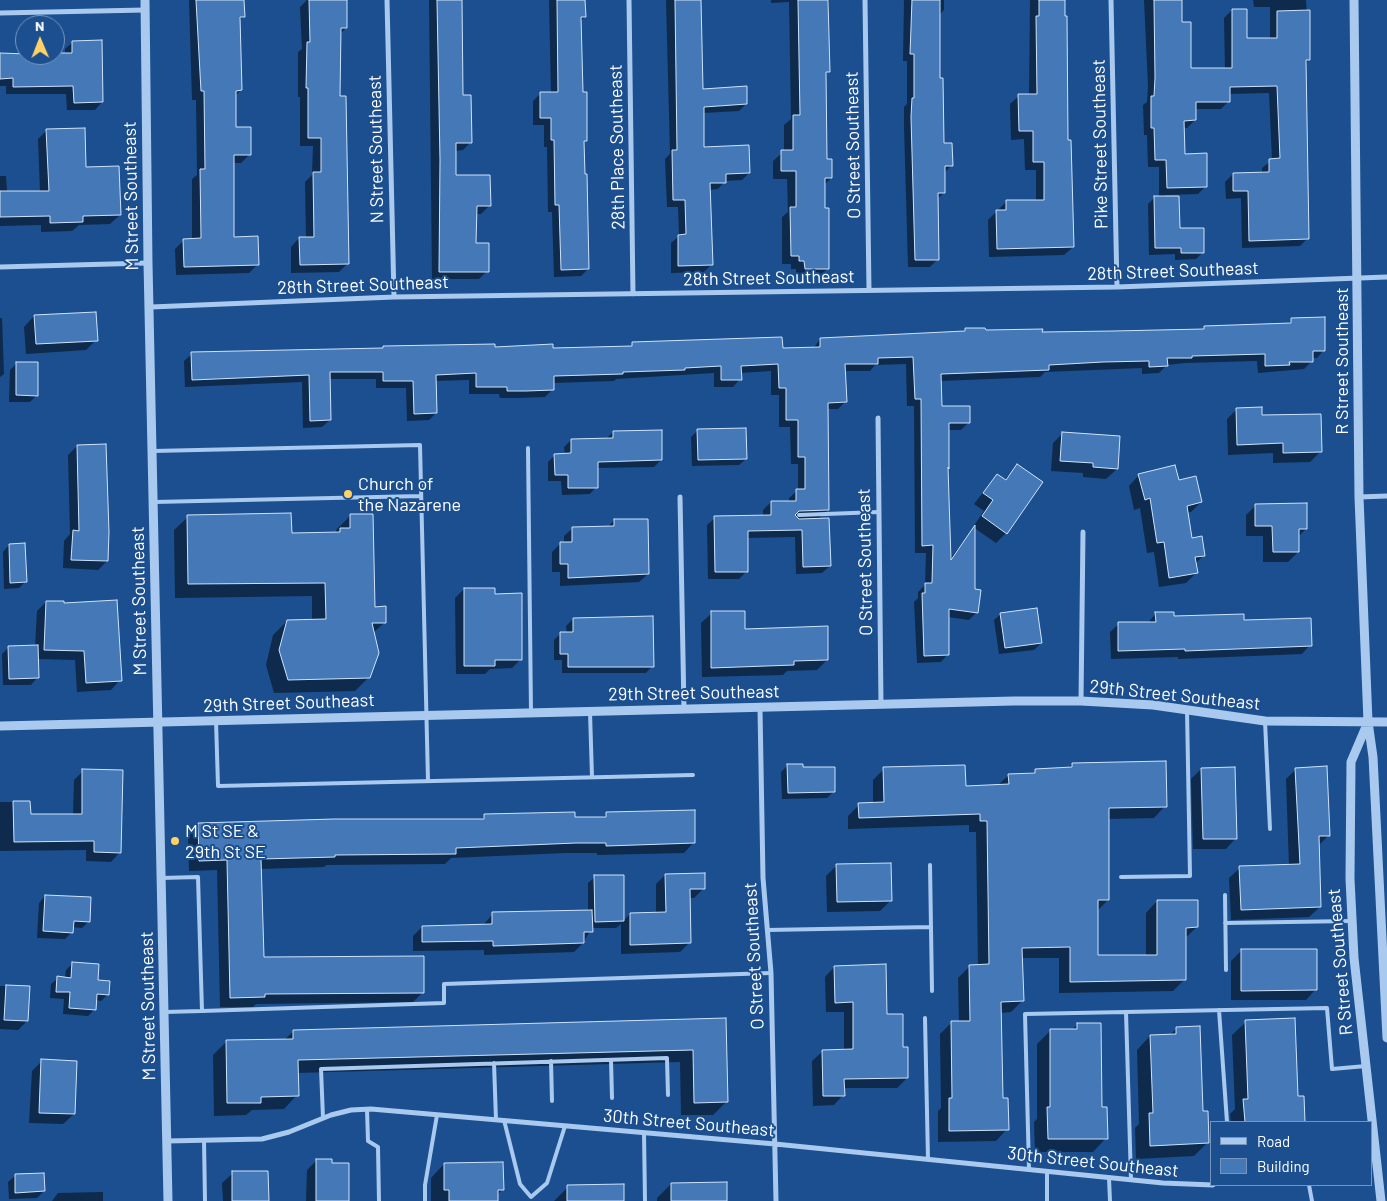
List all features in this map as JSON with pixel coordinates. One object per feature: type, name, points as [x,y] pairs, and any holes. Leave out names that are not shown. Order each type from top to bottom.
[{"type":"street","name":"N Street Southeast","points":[[387,0],[394,297]]},
{"type":"street","name":"28th Place Southeast","points":[[629,0],[633,294]]},
{"type":"street","name":"O Street Southeast","points":[[865,0],[869,290]]},
{"type":"street","name":"Pike Street Southeast","points":[[1111,0],[1117,287]]},
{"type":"street","name":"R Street Southeast","points":[[1354,0],[1359,496],[1368,722],[1373,757],[1387,1038]]},
{"type":"street","points":[[0,13],[145,5]]},
{"type":"street","name":"M Street Southeast","points":[[145,5],[148,263],[151,307],[168,1201]]},
{"type":"street","points":[[0,268],[148,263]]},
{"type":"street","name":"28th Street Southeast","points":[[151,307],[394,297],[1117,287],[1387,277]]},
{"type":"street","name":"O Street Southeast","points":[[878,418],[881,705]]},
{"type":"street","points":[[1359,496],[1387,496]]},
{"type":"street","points":[[680,497],[684,710]]},
{"type":"street","points":[[1081,701],[1083,532]]},
{"type":"street","name":"29th Street Southeast","points":[[0,726],[531,712],[760,709],[1081,701],[1187,709],[1265,721],[1387,722]]},
{"type":"street","name":"O Street Southeast","points":[[760,709],[763,878],[771,973],[776,1201]]},
{"type":"street","name":"R Street Southeast","points":[[1368,722],[1351,762],[1352,921],[1371,1121]]},
{"type":"street","name":"30th Street Southeast","points":[[167,1141],[262,1139],[289,1132],[323,1118],[351,1110],[366,1109],[774,1144],[1131,1180],[1210,1185]]},
{"type":"street","name":"R Street Southeast","points":[[1373,1149],[1381,1201]]},
{"type":"lane","points":[[153,451],[420,445],[428,781]]},
{"type":"lane","points":[[528,448],[531,712]]},
{"type":"lane","points":[[154,502],[422,496]]},
{"type":"lane","points":[[799,515],[879,512]]},
{"type":"lane","points":[[1121,877],[1190,876],[1187,709]]},
{"type":"lane","points":[[590,711],[592,777]]},
{"type":"lane","points":[[216,721],[218,786],[693,775]]},
{"type":"lane","points":[[1265,721],[1270,829]]},
{"type":"lane","points":[[930,865],[932,991]]},
{"type":"lane","points":[[161,878],[198,877],[202,1011]]},
{"type":"lane","points":[[1225,895],[1226,970]]},
{"type":"lane","points":[[1225,923],[1352,921]]},
{"type":"lane","points":[[767,930],[931,927]]},
{"type":"lane","points":[[164,1012],[444,1003],[444,984],[771,973]]},
{"type":"lane","points":[[1029,1169],[1025,1014],[1327,1008],[1332,1069],[1366,1066]]},
{"type":"lane","points":[[1219,1010],[1227,1121]]},
{"type":"lane","points":[[1126,1012],[1131,1180]]},
{"type":"lane","points":[[925,1018],[928,1159]]},
{"type":"lane","points":[[323,1118],[321,1069],[667,1058],[668,1095]]},
{"type":"lane","points":[[611,1060],[612,1098]]},
{"type":"lane","points":[[551,1061],[552,1101]]},
{"type":"lane","points":[[494,1063],[496,1120]]},
{"type":"lane","points":[[366,1109],[368,1141],[378,1146],[379,1201]]},
{"type":"lane","points":[[425,1201],[425,1184],[437,1115]]},
{"type":"lane","points":[[504,1120],[520,1184],[531,1199],[547,1183],[565,1126]]},
{"type":"lane","points":[[644,1133],[645,1201]]},
{"type":"lane","points":[[204,1140],[205,1201]]},
{"type":"lane","points":[[1047,1171],[1047,1201]]},
{"type":"lane","points":[[1109,1178],[1110,1201]]},
{"type":"lane","points":[[1309,1186],[1312,1201]]},
{"type":"building","points":[[196,0],[244,0],[245,17],[240,17],[242,90],[236,91],[236,127],[251,127],[251,155],[234,155],[234,237],[258,236],[259,265],[184,267],[183,239],[201,238],[200,169],[205,169],[204,91],[201,91]]},
{"type":"building","points":[[309,0],[347,0],[347,28],[341,28],[340,96],[346,96],[349,264],[300,265],[299,237],[314,237],[313,172],[321,172],[321,138],[308,138],[308,88],[306,88],[307,42],[310,42]]},
{"type":"building","points":[[437,0],[462,0],[463,95],[471,95],[472,143],[456,143],[456,175],[490,175],[491,206],[477,206],[476,243],[489,243],[489,272],[439,272],[440,160]]},
{"type":"building","points":[[557,0],[585,0],[586,17],[581,17],[583,92],[587,92],[587,141],[584,141],[585,174],[587,174],[589,269],[561,270],[559,205],[555,205],[554,140],[551,140],[551,118],[540,118],[540,92],[558,92]]},
{"type":"building","points":[[675,0],[701,0],[703,89],[747,86],[747,104],[704,107],[704,147],[749,145],[750,173],[726,174],[726,183],[710,183],[713,265],[678,266],[678,235],[686,234],[685,200],[673,200],[672,150],[677,150]]},
{"type":"building","points":[[798,0],[828,0],[830,72],[826,72],[827,159],[832,159],[832,178],[825,178],[825,208],[829,208],[829,269],[805,269],[804,261],[799,261],[799,256],[791,256],[790,207],[796,207],[796,171],[781,171],[781,150],[793,150],[793,115],[800,115]]},
{"type":"building","points":[[912,0],[940,0],[940,78],[943,78],[944,143],[952,143],[953,166],[945,166],[945,193],[938,193],[939,260],[915,260],[911,117],[912,98],[914,98],[914,54],[910,54]]},
{"type":"building","points":[[1039,0],[1065,0],[1065,16],[1067,16],[1068,140],[1071,140],[1074,247],[997,249],[996,210],[1006,210],[1006,200],[1044,200],[1044,162],[1033,162],[1033,131],[1019,131],[1018,94],[1037,94],[1036,16],[1039,16]]},
{"type":"building","points":[[1154,0],[1182,0],[1182,22],[1191,22],[1191,68],[1232,68],[1232,9],[1247,9],[1247,38],[1277,38],[1277,11],[1310,10],[1310,60],[1306,60],[1309,239],[1249,241],[1248,191],[1233,191],[1233,173],[1269,172],[1269,159],[1280,158],[1277,86],[1230,87],[1230,102],[1196,102],[1196,120],[1184,121],[1185,154],[1207,153],[1207,187],[1167,188],[1166,160],[1155,160],[1154,128],[1151,128],[1151,96],[1154,96],[1155,78]]},
{"type":"building","points":[[102,40],[103,102],[74,103],[73,86],[13,87],[13,78],[0,79],[0,53],[15,54],[15,65],[65,65],[65,53],[72,53],[72,41]]},
{"type":"building","points":[[85,128],[86,167],[119,166],[121,215],[83,216],[83,222],[50,223],[50,216],[0,217],[0,191],[49,191],[46,129]]},
{"type":"building","points":[[1154,196],[1179,196],[1180,228],[1204,228],[1204,253],[1181,253],[1181,248],[1155,248]]},
{"type":"building","points":[[96,312],[98,341],[36,344],[34,315]]},
{"type":"building","points":[[1325,317],[1325,351],[1313,351],[1313,362],[1289,362],[1290,365],[1265,366],[1265,354],[1192,356],[1192,358],[1167,358],[1168,366],[1149,367],[1149,361],[1103,362],[1049,365],[1049,370],[941,374],[942,406],[970,406],[970,423],[949,423],[949,469],[948,467],[951,560],[975,525],[975,589],[981,590],[978,613],[949,609],[949,655],[924,656],[922,593],[925,593],[925,583],[932,583],[933,545],[922,546],[921,399],[915,399],[913,357],[878,358],[878,364],[845,364],[847,402],[828,403],[829,510],[799,511],[795,515],[799,519],[829,518],[831,566],[803,567],[802,530],[748,531],[748,572],[715,572],[714,516],[771,515],[771,501],[796,501],[796,489],[805,489],[805,457],[798,457],[798,420],[786,420],[786,388],[779,388],[778,364],[741,366],[742,380],[721,380],[721,366],[685,368],[685,370],[623,372],[623,374],[554,376],[554,390],[526,391],[507,391],[507,387],[476,387],[476,373],[436,375],[437,413],[414,414],[413,381],[383,381],[383,372],[330,372],[331,420],[310,421],[309,375],[192,380],[191,352],[495,344],[495,347],[553,344],[553,348],[632,346],[632,342],[782,337],[783,348],[820,347],[820,338],[965,331],[965,328],[985,328],[986,330],[1043,329],[1042,332],[1204,329],[1204,326],[1291,323],[1291,318]]},
{"type":"building","points":[[16,362],[38,362],[38,396],[16,395]]},
{"type":"building","points":[[1262,407],[1262,415],[1321,414],[1322,452],[1283,453],[1283,443],[1237,445],[1236,408]]},
{"type":"building","points":[[746,428],[747,459],[698,460],[697,429]]},
{"type":"building","points":[[662,430],[662,460],[598,462],[598,488],[568,488],[568,475],[555,475],[554,454],[571,453],[571,439],[613,438],[613,431]]},
{"type":"building","points":[[1062,432],[1120,436],[1118,469],[1093,467],[1093,463],[1060,461]]},
{"type":"building","points":[[106,444],[108,561],[71,560],[73,530],[79,531],[77,445]]},
{"type":"building","points":[[1017,464],[1043,482],[1007,534],[982,516],[993,500],[983,493],[997,474],[1006,480]]},
{"type":"building","points":[[1175,465],[1179,480],[1196,476],[1202,502],[1187,506],[1192,538],[1202,536],[1205,556],[1195,557],[1198,573],[1169,578],[1164,542],[1157,543],[1150,498],[1145,500],[1138,474]]},
{"type":"building","points":[[1307,503],[1307,529],[1299,529],[1299,552],[1273,552],[1272,526],[1255,526],[1255,504]]},
{"type":"building","points":[[291,513],[292,533],[340,532],[340,528],[350,528],[350,514],[373,514],[375,607],[386,606],[386,623],[372,623],[379,653],[370,678],[288,680],[279,650],[287,620],[326,619],[325,583],[188,584],[187,515]]},
{"type":"building","points":[[614,519],[648,519],[649,574],[568,578],[568,564],[560,564],[560,542],[572,542],[572,527],[614,526]]},
{"type":"building","points":[[25,543],[27,582],[10,583],[9,544]]},
{"type":"building","points":[[464,588],[495,588],[495,594],[522,593],[522,660],[495,660],[495,666],[464,666]]},
{"type":"building","points":[[117,600],[122,681],[86,683],[84,651],[44,650],[46,601],[64,601],[64,603]]},
{"type":"building","points":[[1037,608],[1042,643],[1005,648],[1000,613]]},
{"type":"building","points":[[711,611],[745,611],[745,629],[828,626],[828,660],[794,661],[794,665],[711,668]]},
{"type":"building","points":[[1155,612],[1174,612],[1174,616],[1244,614],[1244,620],[1311,618],[1312,646],[1185,651],[1185,649],[1118,651],[1118,622],[1156,622]]},
{"type":"building","points":[[653,616],[654,667],[568,667],[568,654],[560,654],[560,632],[573,632],[573,618]]},
{"type":"building","points":[[38,645],[39,678],[9,679],[8,646]]},
{"type":"building","points":[[1166,761],[1167,807],[1109,808],[1109,900],[1098,900],[1098,955],[1157,955],[1157,900],[1198,900],[1198,927],[1186,928],[1186,980],[1070,982],[1070,947],[1022,948],[1024,1001],[1001,1002],[1003,1098],[1008,1098],[1009,1130],[949,1131],[949,1098],[952,1098],[951,1021],[970,1021],[969,965],[989,964],[987,821],[980,821],[980,814],[859,818],[858,803],[884,802],[883,767],[965,765],[966,786],[1009,784],[1008,774],[1035,773],[1035,769],[1072,767],[1072,763]]},
{"type":"building","points":[[787,764],[803,764],[803,767],[835,767],[835,792],[788,793]]},
{"type":"building","points":[[1327,766],[1330,836],[1319,836],[1321,907],[1241,910],[1239,866],[1300,864],[1295,768]]},
{"type":"building","points":[[1235,767],[1237,839],[1203,839],[1201,768]]},
{"type":"building","points":[[82,769],[123,770],[121,853],[94,852],[94,841],[14,842],[13,801],[30,801],[31,814],[82,814]]},
{"type":"building","points":[[695,810],[695,843],[606,846],[606,843],[576,843],[456,848],[456,854],[335,855],[335,857],[261,859],[264,957],[424,956],[424,993],[265,994],[265,997],[230,998],[227,860],[199,861],[198,823],[334,819],[484,819],[484,814],[575,812],[575,817],[606,817],[606,812]]},
{"type":"building","points":[[891,863],[892,901],[837,902],[836,864]]},
{"type":"building","points":[[705,873],[705,889],[690,889],[691,943],[630,945],[630,913],[666,912],[665,874]]},
{"type":"building","points":[[594,875],[624,875],[624,921],[595,922]]},
{"type":"building","points":[[45,895],[91,897],[90,922],[74,921],[73,933],[43,931]]},
{"type":"building","points":[[592,910],[593,932],[584,932],[584,943],[493,946],[493,941],[422,942],[422,926],[492,924],[492,912]]},
{"type":"building","points":[[1241,949],[1317,949],[1317,990],[1241,991]]},
{"type":"building","points":[[72,962],[99,964],[98,980],[110,981],[109,995],[97,994],[96,1010],[69,1008],[70,992],[56,992],[57,976],[71,978]]},
{"type":"building","points":[[886,964],[887,1014],[903,1014],[903,1047],[908,1047],[908,1078],[844,1079],[845,1096],[823,1096],[822,1050],[853,1049],[853,1002],[835,1003],[834,966]]},
{"type":"building","points":[[6,985],[30,986],[28,1021],[4,1020]]},
{"type":"building","points":[[726,1018],[728,1102],[694,1103],[693,1050],[298,1060],[299,1096],[261,1097],[261,1103],[227,1103],[226,1040],[293,1039],[293,1030]]},
{"type":"building","points":[[1295,1018],[1298,1096],[1304,1096],[1305,1121],[1245,1121],[1243,1099],[1248,1099],[1245,1020]]},
{"type":"building","points":[[1077,1023],[1101,1023],[1102,1107],[1107,1107],[1108,1139],[1048,1139],[1047,1107],[1050,1107],[1050,1029],[1077,1029]]},
{"type":"building","points":[[1200,1026],[1203,1111],[1208,1111],[1209,1143],[1150,1146],[1149,1113],[1153,1113],[1150,1035],[1176,1034],[1176,1027]]},
{"type":"building","points":[[41,1059],[77,1061],[75,1114],[39,1113]]},
{"type":"building","points":[[316,1159],[332,1159],[332,1163],[349,1163],[349,1201],[316,1201]]},
{"type":"building","points":[[503,1162],[504,1190],[498,1190],[498,1201],[449,1201],[449,1190],[444,1190],[444,1163]]},
{"type":"building","points":[[232,1171],[268,1171],[269,1201],[232,1201]]},
{"type":"building","points":[[44,1173],[45,1191],[15,1193],[15,1174]]},
{"type":"building","points":[[727,1182],[727,1201],[671,1201],[671,1183]]},
{"type":"building","points":[[624,1184],[624,1201],[567,1201],[567,1185]]},
{"type":"place","name":"Church of the Nazarene","points":[[348,494]]},
{"type":"place","name":"M St SE & 29th St SE","points":[[175,841]]}]
